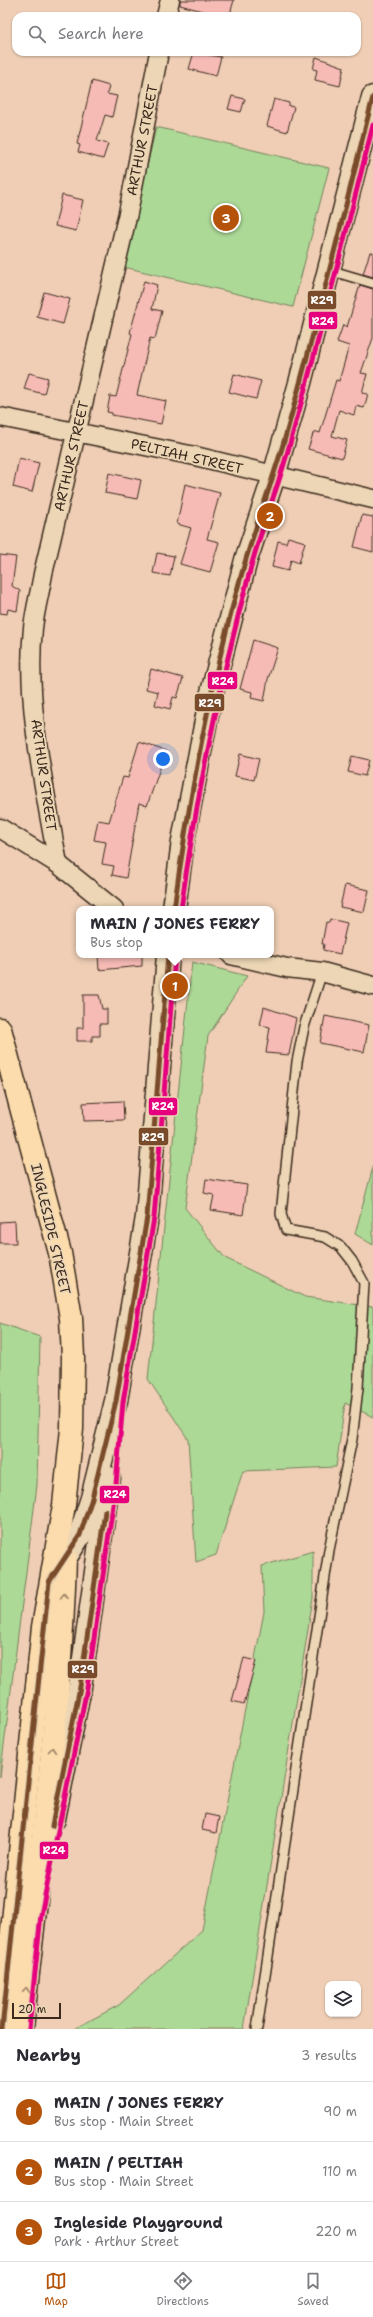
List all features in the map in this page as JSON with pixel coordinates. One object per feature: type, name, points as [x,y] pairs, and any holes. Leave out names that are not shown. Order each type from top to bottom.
[{"type":"main road","points":[[174,906],[183,841],[210,700],[246,560],[274,476],[373,97]]},
{"type":"main road","points":[[49,1582],[65,1561],[80,1535],[92,1498],[116,1401],[147,1217],[168,958]]},
{"type":"main road","name":"INGLESIDE STREET","points":[[0,1029],[60,1253],[71,1318],[73,1357],[72,1428],[64,1505],[49,1582],[53,1629]]},
{"type":"main road","points":[[34,1914],[80,1687],[109,1483],[116,1401]]},
{"type":"main road","name":"INGLESIDE STREET","points":[[53,1629],[65,1561],[64,1505]]},
{"type":"main road","points":[[22,2029],[34,1914],[53,1629]]},
{"type":"main road","points":[[2,2029],[53,1629]]},
{"type":"street","points":[[167,12],[170,0]]},
{"type":"street","name":"ARTHUR STREET","points":[[58,864],[36,730],[32,670],[33,628],[43,574],[128,213],[158,56]]},
{"type":"street","name":"PELTIAH STREET","points":[[0,417],[195,456],[373,499]]},
{"type":"street","points":[[0,828],[58,864],[110,906]]},
{"type":"street","points":[[244,958],[287,968],[322,972],[373,986]]},
{"type":"lane","points":[[329,270],[373,282]]},
{"type":"lane","points":[[257,2029],[329,1550],[352,1439],[358,1388],[364,1283],[352,1261],[341,1247],[325,1237],[286,1230],[281,1214],[297,1062],[304,1027],[322,972]]},
{"type":"green space","points":[[156,127],[329,168],[293,307],[124,267]]},
{"type":"green space","points":[[192,962],[247,976],[208,1036],[185,1208],[225,1258],[305,1297],[373,1307],[373,1417],[345,1403],[336,1467],[243,1471],[216,1555],[196,1562],[188,1439],[148,1379]]},
{"type":"green space","points":[[373,1167],[373,1245],[355,1234]]},
{"type":"green space","points":[[0,1323],[40,1337],[37,1485],[0,1777]]},
{"type":"green space","points":[[313,1551],[313,1598],[244,2029],[74,2029],[119,2005],[202,1930],[264,1612],[262,1566]]},
{"type":"building","points":[[180,0],[234,0],[231,12],[206,12],[180,5]]},
{"type":"building","points":[[193,56],[221,57],[216,76],[189,69]]},
{"type":"building","points":[[316,57],[344,67],[340,86],[315,80],[317,70],[313,69]]},
{"type":"building","points":[[92,81],[109,86],[107,94],[117,96],[112,117],[105,115],[97,141],[108,144],[103,159],[78,152],[80,145],[77,144]]},
{"type":"building","points":[[232,96],[245,99],[241,112],[228,109]]},
{"type":"building","points":[[274,99],[289,103],[289,106],[294,107],[287,132],[267,126]]},
{"type":"building","points":[[62,195],[83,200],[76,231],[55,226]]},
{"type":"building","points":[[370,252],[373,252],[373,277],[363,274]]},
{"type":"building","points":[[144,281],[157,285],[152,309],[162,311],[155,339],[150,338],[137,395],[166,401],[161,424],[112,415],[112,413],[107,412],[110,396],[116,397],[132,334],[130,333]]},
{"type":"building","points":[[360,285],[373,289],[373,338],[361,373],[367,374],[362,393],[368,394],[364,408],[356,406],[354,415],[339,410],[332,436],[347,440],[342,458],[308,449],[314,431],[320,433],[336,380],[339,381],[349,346],[337,342],[343,325],[347,327]]},
{"type":"building","points":[[44,292],[70,299],[63,324],[37,317]]},
{"type":"building","points":[[29,373],[48,378],[44,394],[24,389]]},
{"type":"building","points":[[234,374],[261,381],[256,399],[229,392]]},
{"type":"building","points":[[19,458],[39,463],[32,492],[13,487]]},
{"type":"building","points":[[109,473],[141,480],[137,499],[105,493]]},
{"type":"building","points":[[185,484],[220,493],[207,539],[219,542],[210,572],[180,564],[191,528],[177,524]]},
{"type":"building","points":[[362,515],[373,517],[373,552],[354,547]]},
{"type":"building","points":[[288,537],[305,542],[299,563],[291,560],[288,571],[272,567],[278,541],[286,543]]},
{"type":"building","points":[[157,553],[174,556],[170,576],[153,573]]},
{"type":"building","points":[[0,555],[16,557],[12,586],[20,591],[17,611],[8,609],[7,614],[0,613]]},
{"type":"building","points":[[253,640],[278,648],[268,679],[264,701],[251,698],[252,692],[240,689]]},
{"type":"building","points":[[151,669],[183,678],[177,698],[173,697],[170,709],[155,705],[158,692],[146,689]]},
{"type":"building","points":[[139,742],[166,751],[147,806],[139,803],[126,878],[112,875],[114,866],[102,864],[106,842],[94,840],[98,820],[109,822],[123,777],[128,778]]},
{"type":"building","points":[[240,754],[259,759],[254,780],[235,776]]},
{"type":"building","points":[[352,756],[369,760],[365,776],[348,772]]},
{"type":"building","points":[[345,885],[369,890],[364,912],[340,907]]},
{"type":"building","points":[[330,919],[347,923],[340,954],[323,950],[324,944],[322,944],[326,922],[329,923]]},
{"type":"building","points":[[98,958],[142,958],[142,966],[99,970]]},
{"type":"building","points":[[83,995],[99,995],[102,1009],[107,1009],[107,1024],[100,1024],[100,1036],[92,1036],[92,1041],[77,1041],[77,1028],[83,1028]]},
{"type":"building","points":[[264,1007],[296,1018],[289,1055],[266,1053],[270,1027],[260,1025]]},
{"type":"building","points":[[325,1016],[369,1025],[364,1052],[320,1043]]},
{"type":"building","points":[[123,1101],[124,1120],[84,1121],[83,1103]]},
{"type":"building","points":[[206,1179],[247,1185],[243,1215],[211,1210],[214,1195],[204,1193]]},
{"type":"building","points":[[15,1221],[16,1243],[0,1243],[0,1222]]},
{"type":"building","points":[[244,1658],[256,1661],[244,1704],[232,1701]]},
{"type":"building","points":[[205,1814],[219,1817],[216,1833],[202,1830]]},
{"type":"transit line","name":"R29","points":[[174,906],[187,821],[212,689],[246,559],[282,447],[298,389],[373,97]]},
{"type":"transit line","name":"R24","points":[[181,906],[202,778],[230,649],[252,563],[285,462],[332,287],[373,125]]},
{"type":"transit line","name":"R29","points":[[2,2029],[49,1582],[80,1535],[92,1498],[116,1401],[147,1217],[168,958]]},
{"type":"transit line","name":"R24","points":[[29,2029],[41,1915],[87,1688],[116,1484],[123,1402],[154,1218],[175,958]]},
{"type":"transit line","name":"R29","points":[[52,1826],[80,1687],[105,1511]]},
{"type":"place","name":"Ingleside Playground","points":[[226,218]]},
{"type":"place","name":"MAIN / PELTIAH","points":[[270,516]]},
{"type":"place","name":"MAIN / JONES FERRY","points":[[175,986]]}]
